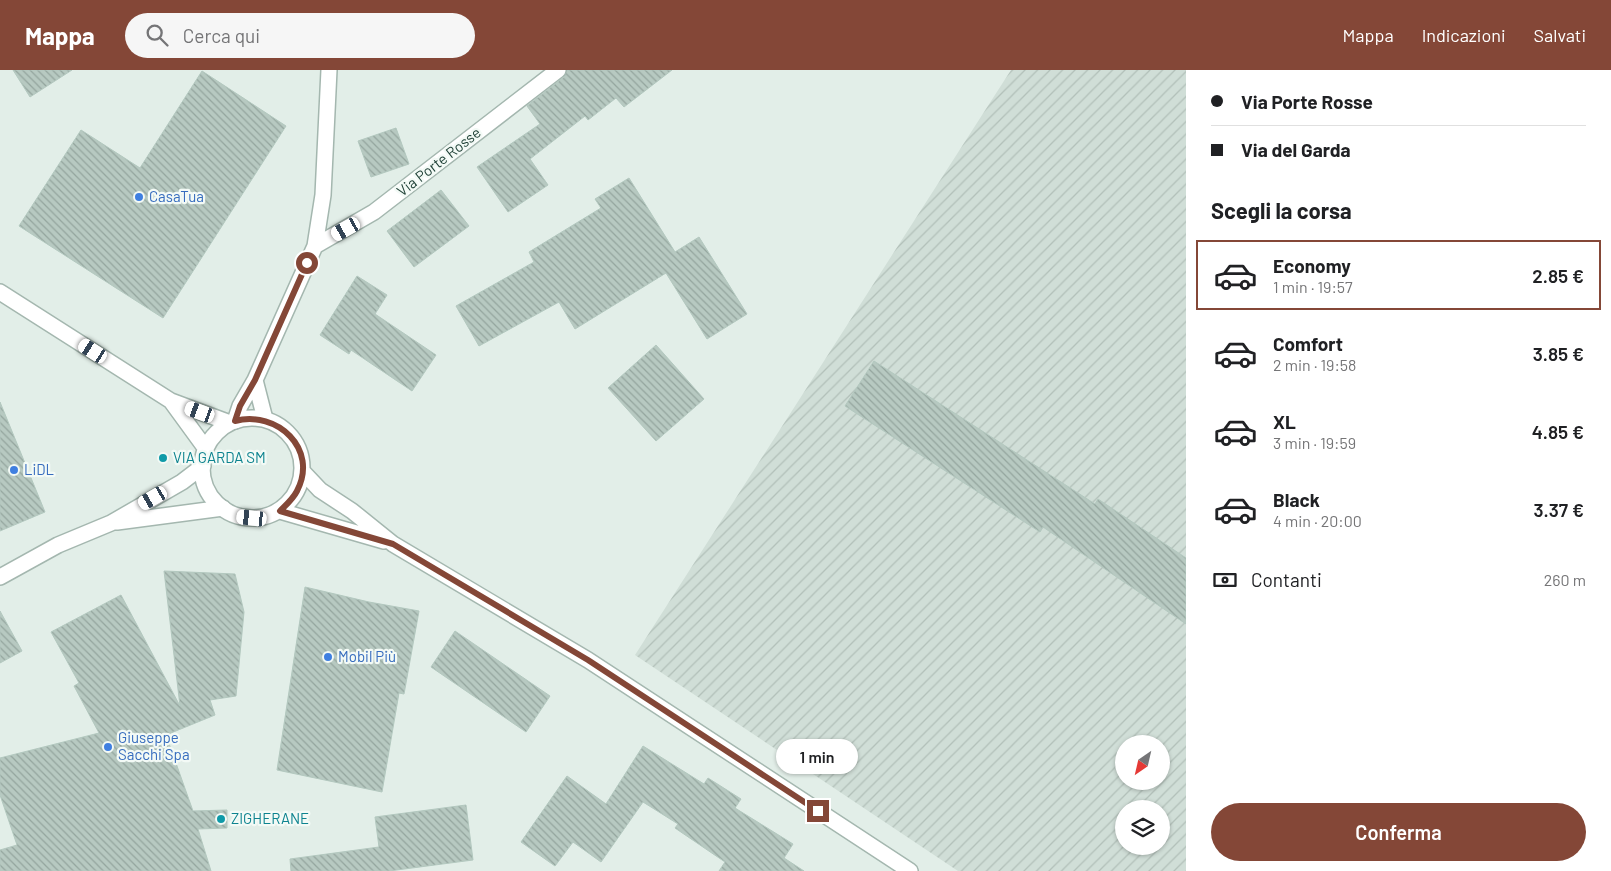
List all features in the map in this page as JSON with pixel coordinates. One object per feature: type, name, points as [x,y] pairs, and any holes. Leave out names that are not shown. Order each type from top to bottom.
[{"type":"street","points":[[233,422],[255,380],[315,246],[323,195],[328,70]]},
{"type":"street","name":"Via Porte Rosse","points":[[315,246],[374,212],[558,70]]},
{"type":"street","points":[[0,292],[171,401],[233,422]]},
{"type":"street","points":[[255,380],[265,419]]},
{"type":"street","points":[[171,401],[206,449]]},
{"type":"street","points":[[280,511],[298,490],[302,471],[299,450],[291,436],[279,426],[265,419],[245,418],[233,422],[216,434],[206,449],[202,466],[208,490],[223,508],[242,517],[252,518],[280,511],[393,544]]},
{"type":"street","points":[[0,577],[58,545],[111,523],[182,482],[202,466]]},
{"type":"street","points":[[302,471],[320,490],[352,511],[393,544],[588,660],[910,871]]},
{"type":"street","points":[[111,523],[223,508]]},
{"type":"shaded area","points":[[1011,70],[1186,70],[1186,871],[958,871],[635,655]]},
{"type":"building","points":[[13,70],[72,70],[30,97]]},
{"type":"building","points":[[567,70],[672,70],[624,107],[616,98],[588,120],[585,116],[530,159],[548,185],[508,212],[477,167],[540,124],[527,106],[564,77]]},
{"type":"building","name":"CasaTua","points":[[202,71],[286,126],[163,318],[19,226],[81,130],[140,168]]},
{"type":"building","points":[[396,128],[409,164],[371,177],[358,141]]},
{"type":"building","points":[[629,178],[675,252],[699,237],[747,314],[707,339],[666,273],[575,329],[559,302],[479,346],[456,306],[534,262],[529,252],[601,208],[595,199]]},
{"type":"building","points":[[441,190],[469,226],[414,267],[387,231]]},
{"type":"building","points":[[357,276],[387,295],[375,314],[436,355],[412,391],[351,350],[349,354],[320,335]]},
{"type":"building","points":[[656,345],[704,399],[656,441],[608,388]]},
{"type":"building","points":[[874,361],[1095,504],[1098,499],[1186,558],[1186,624],[1043,527],[1040,532],[845,406]]},
{"type":"building","name":"LiDL","points":[[0,402],[45,512],[0,531]]},
{"type":"building","points":[[164,571],[235,574],[244,612],[236,696],[210,700],[215,715],[166,735],[193,811],[227,810],[227,828],[198,829],[211,871],[0,871],[0,850],[17,845],[0,795],[0,758],[99,733],[74,686],[79,683],[51,632],[121,595],[180,706]]},
{"type":"building","name":"Mobil Più","points":[[305,587],[419,611],[404,694],[399,693],[382,792],[277,770]]},
{"type":"building","points":[[0,611],[22,651],[0,663]]},
{"type":"building","points":[[455,631],[550,696],[526,732],[431,667]]},
{"type":"building","points":[[643,746],[704,784],[708,778],[741,799],[735,808],[793,844],[784,858],[804,871],[719,871],[725,862],[675,828],[678,824],[643,802],[601,862],[573,842],[555,866],[521,842],[567,776],[606,804]]},
{"type":"building","points":[[466,805],[473,860],[389,871],[291,871],[290,859],[379,847],[375,817]]},
{"type":"place","name":"CasaTua","points":[[139,197]]},
{"type":"place","name":"VIA GARDA SM","points":[[163,458]]},
{"type":"place","name":"LiDL","points":[[14,470]]},
{"type":"place","name":"Mobil Più","points":[[328,657]]},
{"type":"place","name":"Giuseppe Sacchi Spa","points":[[108,747]]},
{"type":"place","name":"ZIGHERANE","points":[[221,819]]},
{"type":"route","points":[[307,263],[255,380],[245,395],[235,421],[245,418],[265,419],[279,426],[291,436],[299,450],[303,465],[301,481],[293,498],[280,511],[393,544],[588,660],[818,811]]}]
